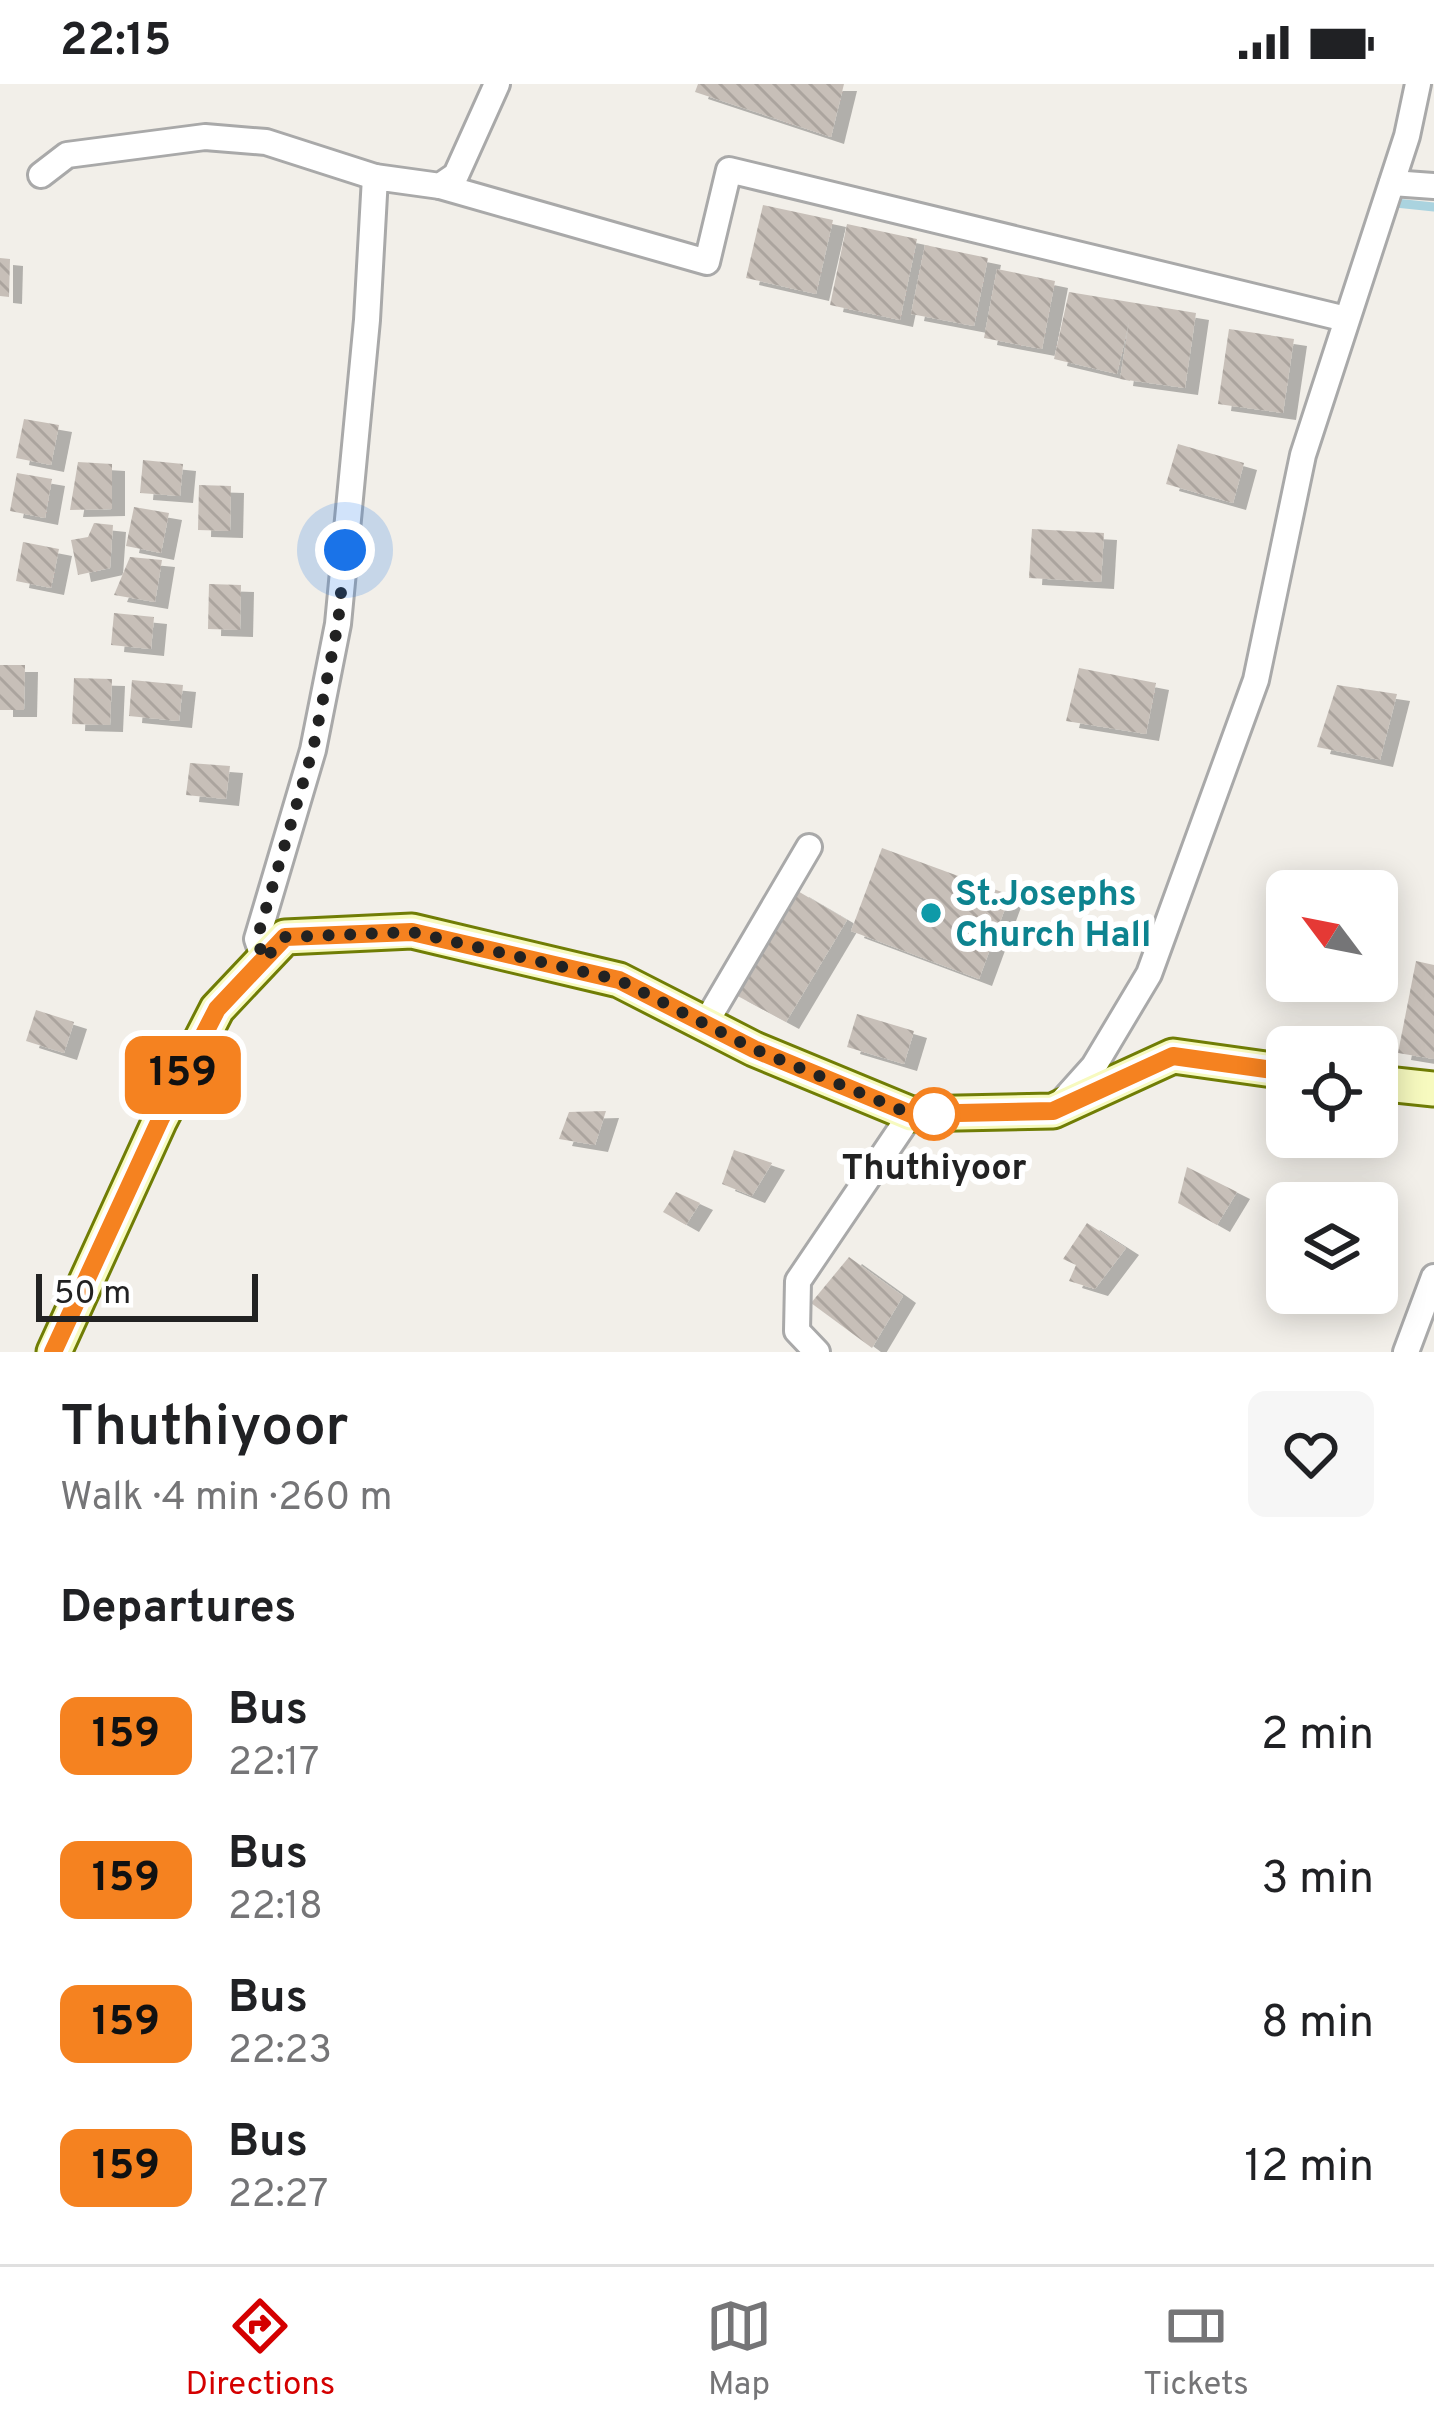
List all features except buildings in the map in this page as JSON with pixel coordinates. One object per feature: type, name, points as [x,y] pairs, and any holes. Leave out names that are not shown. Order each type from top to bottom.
[{"type":"main road","points":[[53,1352],[217,1009],[285,937],[412,932],[619,980],[754,1049],[911,1114],[1053,1111],[1173,1056],[1266,1069]]},
{"type":"main road","points":[[1398,1085],[1434,1089]]},
{"type":"street","points":[[440,186],[456,175],[497,84]]},
{"type":"street","points":[[1053,1111],[1094,1066],[1149,974],[1256,680],[1303,454],[1407,136],[1418,84]]},
{"type":"street","points":[[40,175],[67,155],[205,137],[266,142],[375,176],[440,186],[707,262],[729,170],[1346,320]]},
{"type":"street","points":[[264,960],[257,939],[313,749],[338,624],[367,320],[375,176]]},
{"type":"street","points":[[1392,183],[1434,186]]},
{"type":"street","points":[[705,1024],[809,847]]},
{"type":"street","points":[[818,1352],[797,1331],[798,1281],[911,1114]]},
{"type":"street","points":[[1406,1352],[1434,1277]]},
{"type":"waterway","points":[[1386,202],[1434,207]]},
{"type":"bus line","name":"159","points":[[53,1352],[217,1009],[285,937],[412,932],[619,980],[754,1049],[911,1114],[1053,1111],[1173,1056],[1266,1069]]},
{"type":"place","name":"St.Josephs Church Hall","points":[[931,913]]},
{"type":"place","name":"Thuthiyoor","points":[[934,1114]]},
{"type":"route","points":[[345,550],[338,624],[313,749],[257,939],[264,960],[285,937],[412,932],[619,980],[754,1049],[911,1114],[934,1114]]}]
